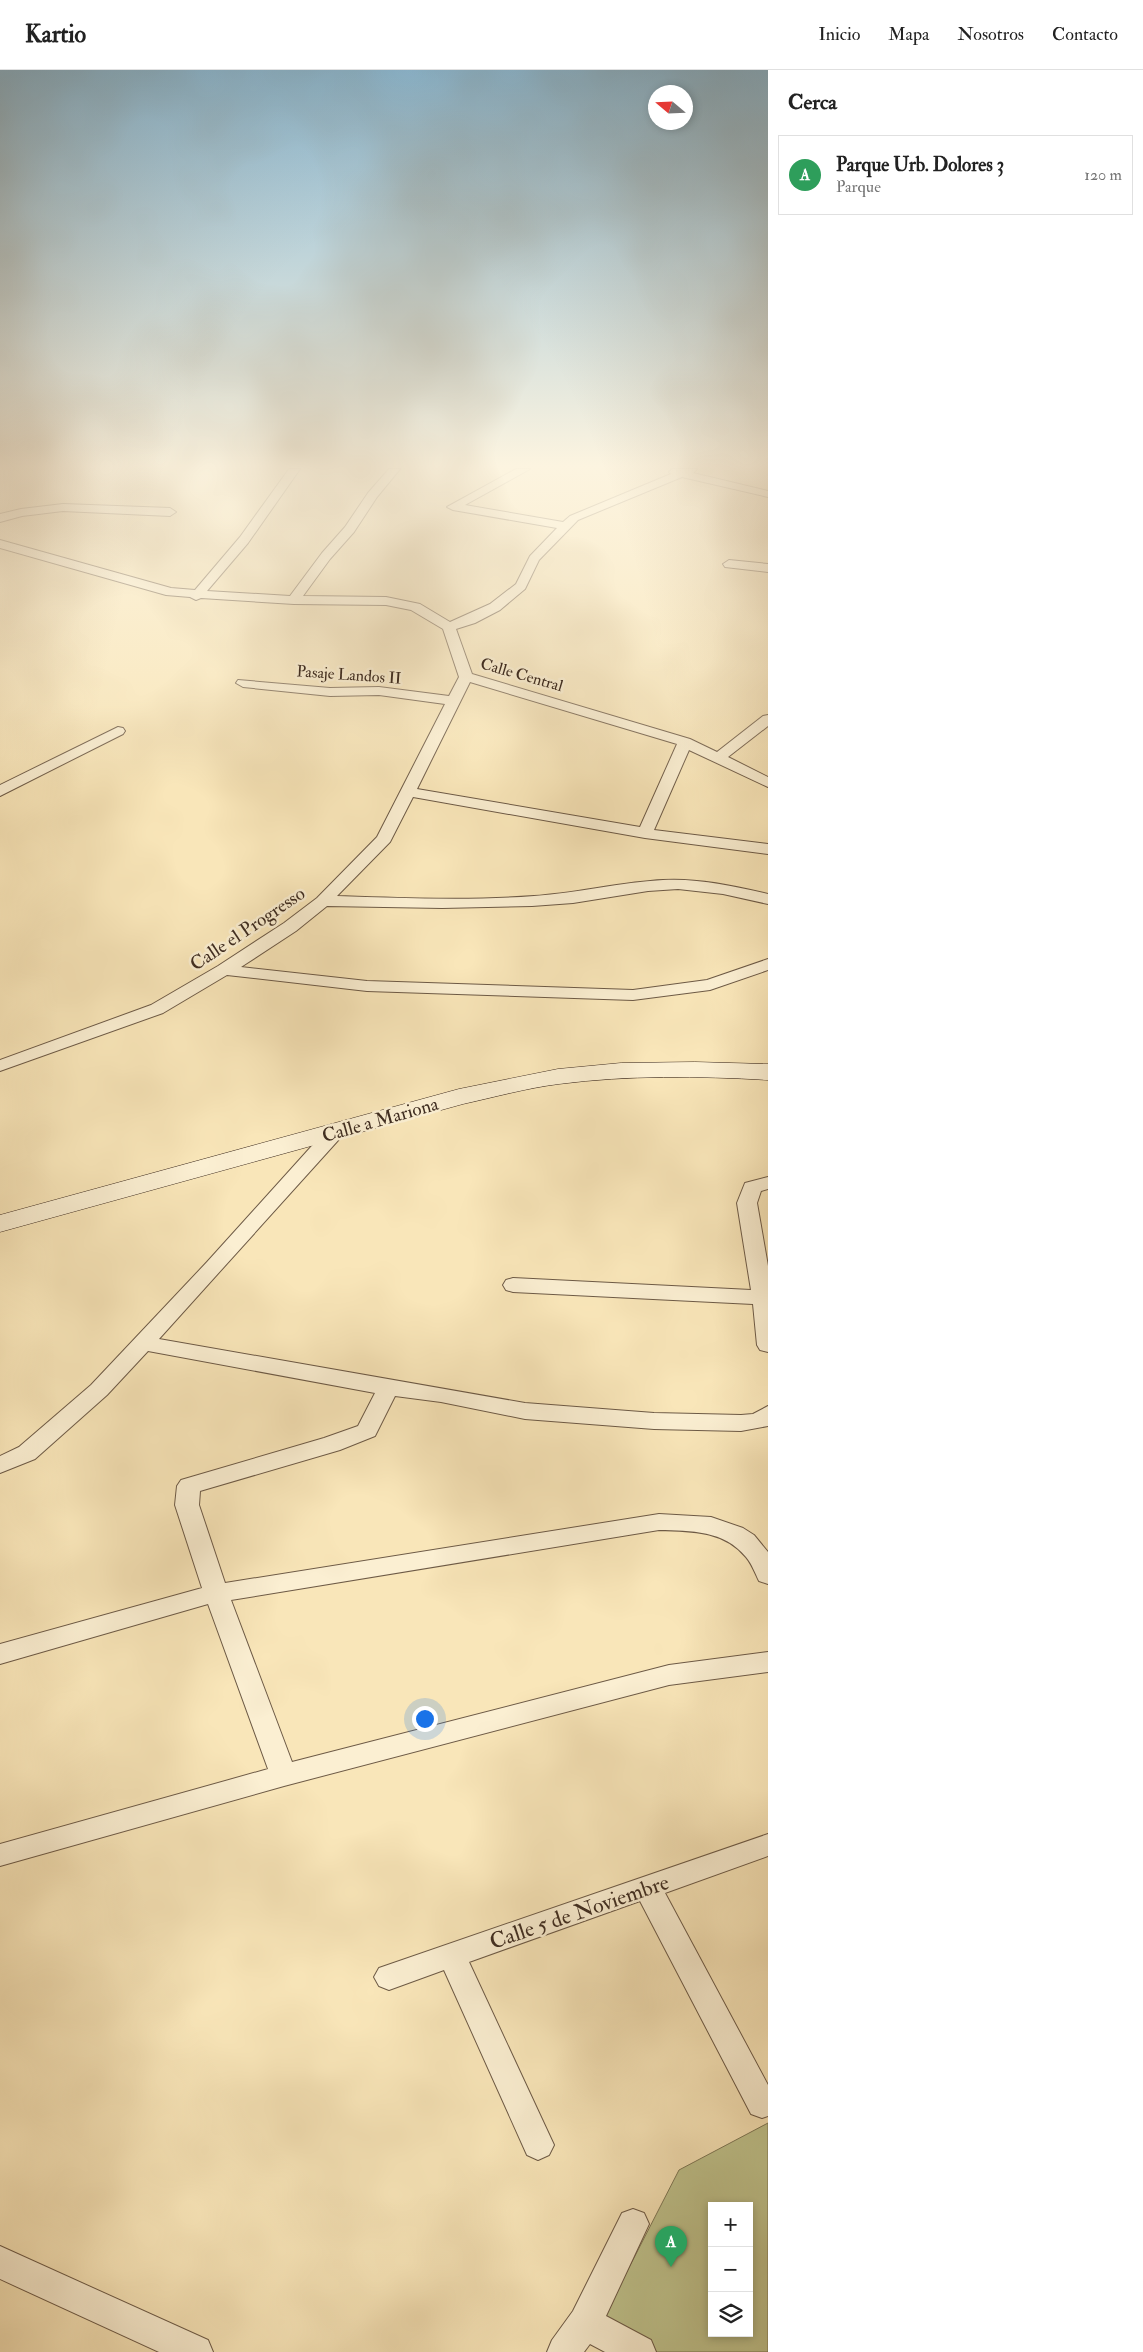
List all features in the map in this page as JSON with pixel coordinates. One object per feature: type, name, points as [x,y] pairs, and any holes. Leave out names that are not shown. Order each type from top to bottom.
[{"type":"main road","name":"Calle a Mariona","points":[[0,1224],[459,1097],[571,1075],[712,1069],[768,1072]]},
{"type":"street","points":[[112,575],[170,592],[196,596],[386,601],[415,607],[449,627],[470,620],[495,607],[521,586],[526,575]]},
{"type":"street","points":[[196,596],[214,575]]},
{"type":"street","points":[[294,600],[312,575]]},
{"type":"street","name":"Calle Central","points":[[449,627],[466,677],[559,703],[685,742],[768,784]]},
{"type":"street","name":"Calle el Progresso","points":[[0,1066],[157,1009],[224,970],[290,927],[322,901],[384,839],[466,677]]},
{"type":"street","name":"Pasaje Landos II","points":[[243,683],[330,692],[379,691],[453,701]]},
{"type":"street","points":[[718,758],[768,719]]},
{"type":"street","points":[[0,791],[118,731]]},
{"type":"street","points":[[645,833],[685,742]]},
{"type":"street","points":[[408,792],[645,833],[768,849]]},
{"type":"street","points":[[322,901],[453,905],[563,899],[658,885],[691,885],[768,899]]},
{"type":"street","points":[[224,970],[367,986],[633,995],[710,985],[768,964]]},
{"type":"street","points":[[0,1465],[27,1453],[99,1390],[335,1132]]},
{"type":"street","points":[[768,1182],[752,1186],[747,1203],[766,1298],[768,1345]]},
{"type":"street","points":[[513,1285],[766,1298]]},
{"type":"street","points":[[144,1343],[525,1411],[654,1421],[741,1423],[759,1421],[768,1414]]},
{"type":"street","points":[[284,1775],[216,1593],[187,1505],[189,1486],[332,1444],[367,1431],[388,1388]]},
{"type":"street","points":[[0,1654],[216,1593],[659,1522],[697,1522],[734,1533],[754,1550],[768,1574]]},
{"type":"street","points":[[0,1856],[284,1775],[669,1675],[768,1662]]},
{"type":"street","name":"Calle 5 de Noviembre","points":[[389,1977],[768,1845]]},
{"type":"street","points":[[647,1887],[762,2104]]},
{"type":"street","points":[[452,1956],[538,2145]]},
{"type":"street","points":[[564,2352],[585,2323],[633,2224]]},
{"type":"street","points":[[0,2262],[177,2348]]},
{"type":"street","points":[[585,2323],[639,2352]]},
{"type":"green space","points":[[768,2123],[768,2352],[639,2352],[598,2328],[679,2170]]},
{"type":"place","name":"Parque Urb. Dolores 3","points":[[671,2267]]}]
